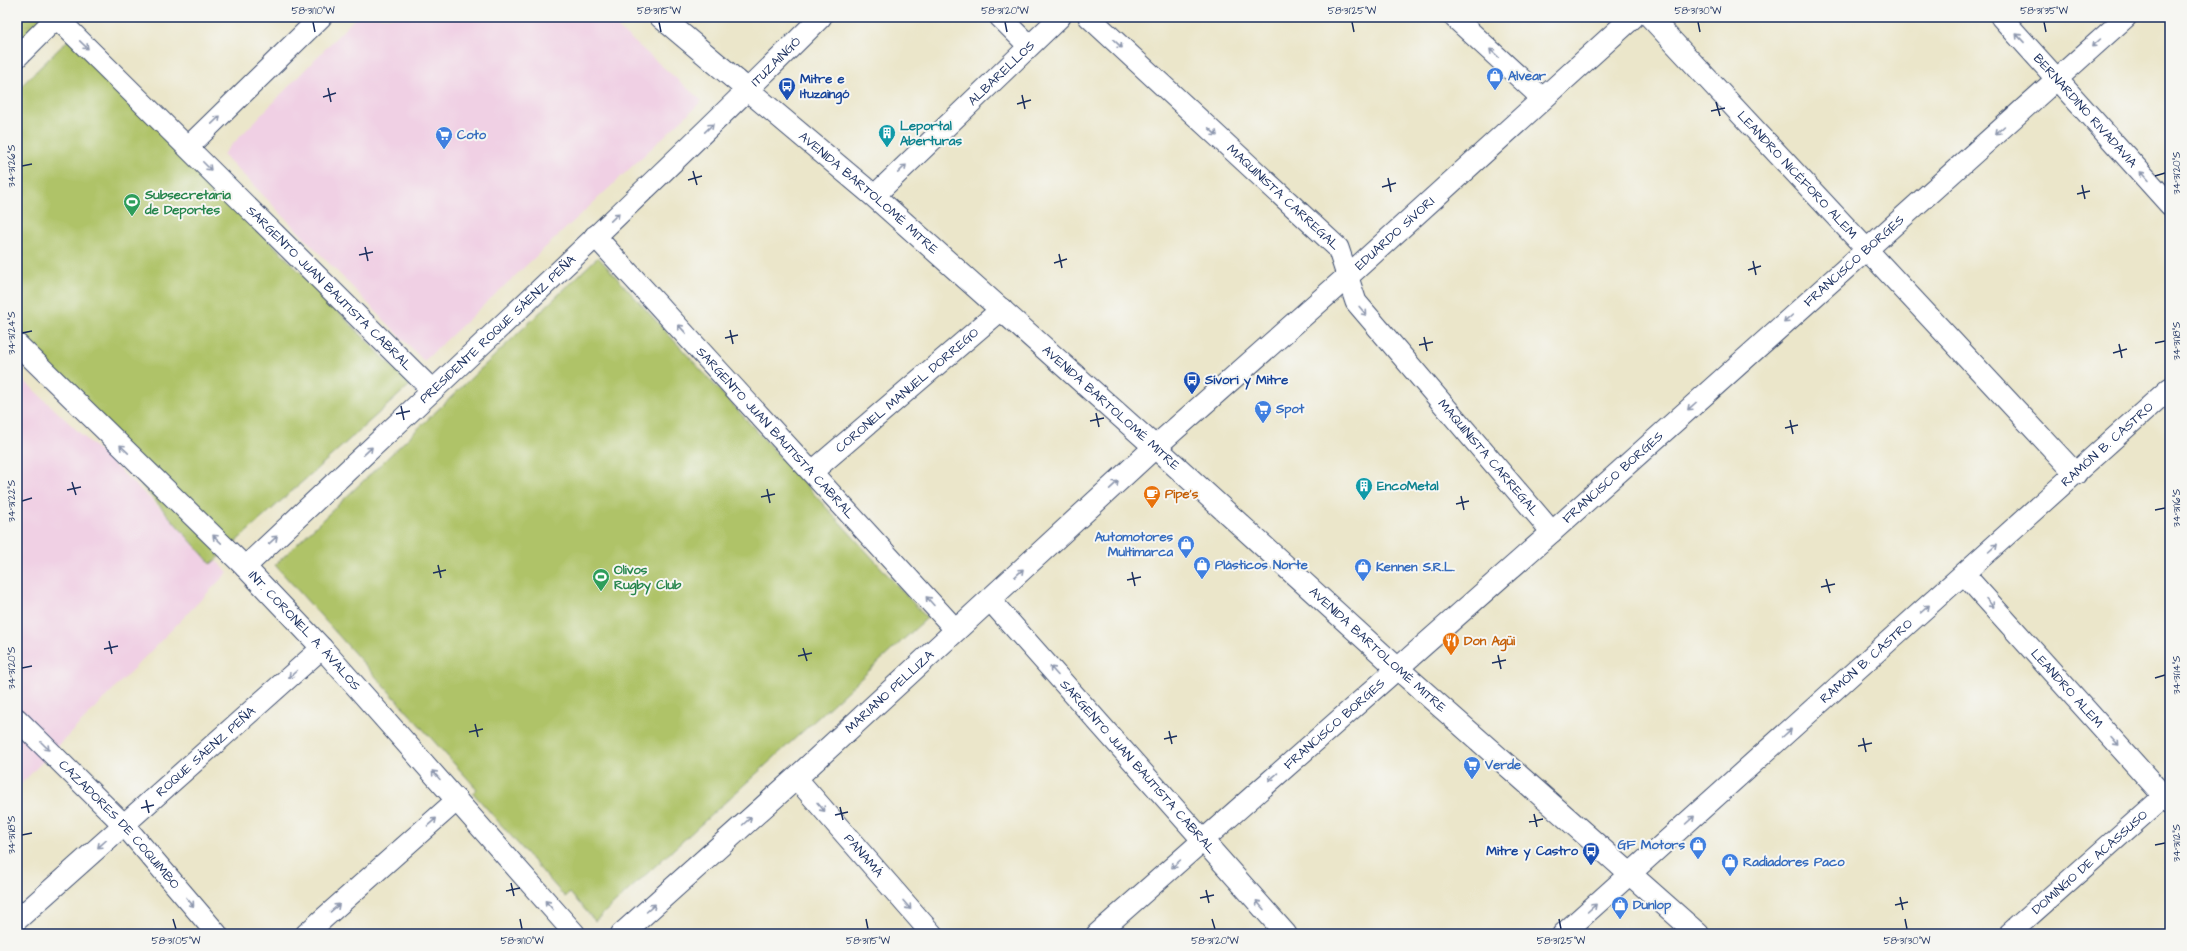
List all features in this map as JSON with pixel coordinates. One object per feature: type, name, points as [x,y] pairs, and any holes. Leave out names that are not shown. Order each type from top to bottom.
[{"type":"main road","name":"AVENIDA BARTOLOMÉ MITRE","points":[[661,17],[874,196],[1002,309],[1397,668],[1698,934]]},
{"type":"main road","name":"EDUARDO SÍVORI","points":[[1155,447],[1348,276],[1633,17]]},
{"type":"main road","name":"MARIANO PELLIZA","points":[[622,934],[796,778],[1155,447]]},
{"type":"street","points":[[17,57],[57,17]]},
{"type":"street","name":"SARGENTO JUAN BAUTISTA CABRAL","points":[[57,17],[432,390]]},
{"type":"street","points":[[188,147],[321,17]]},
{"type":"street","name":"ITUZAINGÓ","points":[[748,90],[821,17]]},
{"type":"street","points":[[1000,17],[1029,46]]},
{"type":"street","name":"ALBARELLOS","points":[[874,196],[1060,17]]},
{"type":"street","name":"MAQUINISTA CARREGAL","points":[[1090,17],[1338,248],[1356,302],[1552,532]]},
{"type":"street","points":[[1454,17],[1543,99]]},
{"type":"street","name":"LEANDRO NICÉFORO ALEM","points":[[1650,17],[2076,474]]},
{"type":"street","name":"BERNARDINO RIVADAVIA","points":[[2001,17],[2170,205]]},
{"type":"street","name":"FRANCISCO BORGES","points":[[1097,934],[1552,532],[2126,17]]},
{"type":"street","name":"PRESIDENTE ROQUE SÁENZ PEÑA","points":[[244,567],[596,236],[748,90]]},
{"type":"street","name":"SARGENTO JUAN BAUTISTA CABRAL","points":[[596,236],[812,470],[956,630]]},
{"type":"street","name":"CORONEL MANUEL DORREGO","points":[[812,470],[1002,309]]},
{"type":"street","name":"INT. CORONEL A. ÁVALOS","points":[[17,344],[244,567],[322,648],[575,934]]},
{"type":"street","name":"RAMÓN B. CASTRO","points":[[1563,934],[2170,388]]},
{"type":"street","name":"LEANDRO ALEM","points":[[1964,574],[2168,796]]},
{"type":"street","name":"SARGENTO JUAN BAUTISTA CABRAL","points":[[990,600],[1286,934]]},
{"type":"street","name":"ROQUE SÁENZ PEÑA","points":[[17,920],[322,648]]},
{"type":"street","name":"CAZADORES DE COQUIMBO","points":[[17,719],[124,825],[217,934]]},
{"type":"street","name":"PANAMÁ","points":[[796,778],[932,934]]},
{"type":"street","name":"DOMINGO DE ACASSUSO","points":[[2009,934],[2168,796]]},
{"type":"street","points":[[306,934],[457,800]]},
{"type":"shaded area","name":"Coto","points":[[356,17],[606,17],[702,101],[424,361],[223,154]]},
{"type":"shaded area","points":[[17,374],[228,572],[17,788]]},
{"type":"green space","points":[[17,17],[52,17],[17,51]]},
{"type":"green space","name":"Subsecretaria de Deportes","points":[[71,37],[410,385],[211,564],[17,344],[17,90]]},
{"type":"green space","name":"Olivos Rugby Club","points":[[598,257],[927,618],[595,921],[570,893],[565,897],[473,793],[477,789],[275,565]]},
{"type":"place","name":"Alvear","points":[[1495,91]]},
{"type":"place","name":"Mitre e Ituzaingó","points":[[787,101]]},
{"type":"place","name":"Leportal Aberturas","points":[[887,148]]},
{"type":"place","name":"Coto","points":[[444,150]]},
{"type":"place","name":"Subsecretaria de Deportes","points":[[132,217]]},
{"type":"place","name":"Sívori y Mitre","points":[[1192,395]]},
{"type":"place","name":"Spot","points":[[1263,424]]},
{"type":"place","name":"EncoMetal","points":[[1364,501]]},
{"type":"place","name":"Pipe's","points":[[1152,509]]},
{"type":"place","name":"Automotores Multimarca","points":[[1186,559]]},
{"type":"place","name":"Plásticos Norte","points":[[1202,580]]},
{"type":"place","name":"Kennen S.R.L.","points":[[1363,582]]},
{"type":"place","name":"Olivos Rugby Club","points":[[601,592]]},
{"type":"place","name":"Don Agüi","points":[[1451,656]]},
{"type":"place","name":"Verde","points":[[1472,780]]},
{"type":"place","name":"GF Motors","points":[[1698,860]]},
{"type":"place","name":"Mitre y Castro","points":[[1591,866]]},
{"type":"place","name":"Radiadores Paco","points":[[1730,877]]},
{"type":"place","name":"Dunlop","points":[[1620,920]]}]
